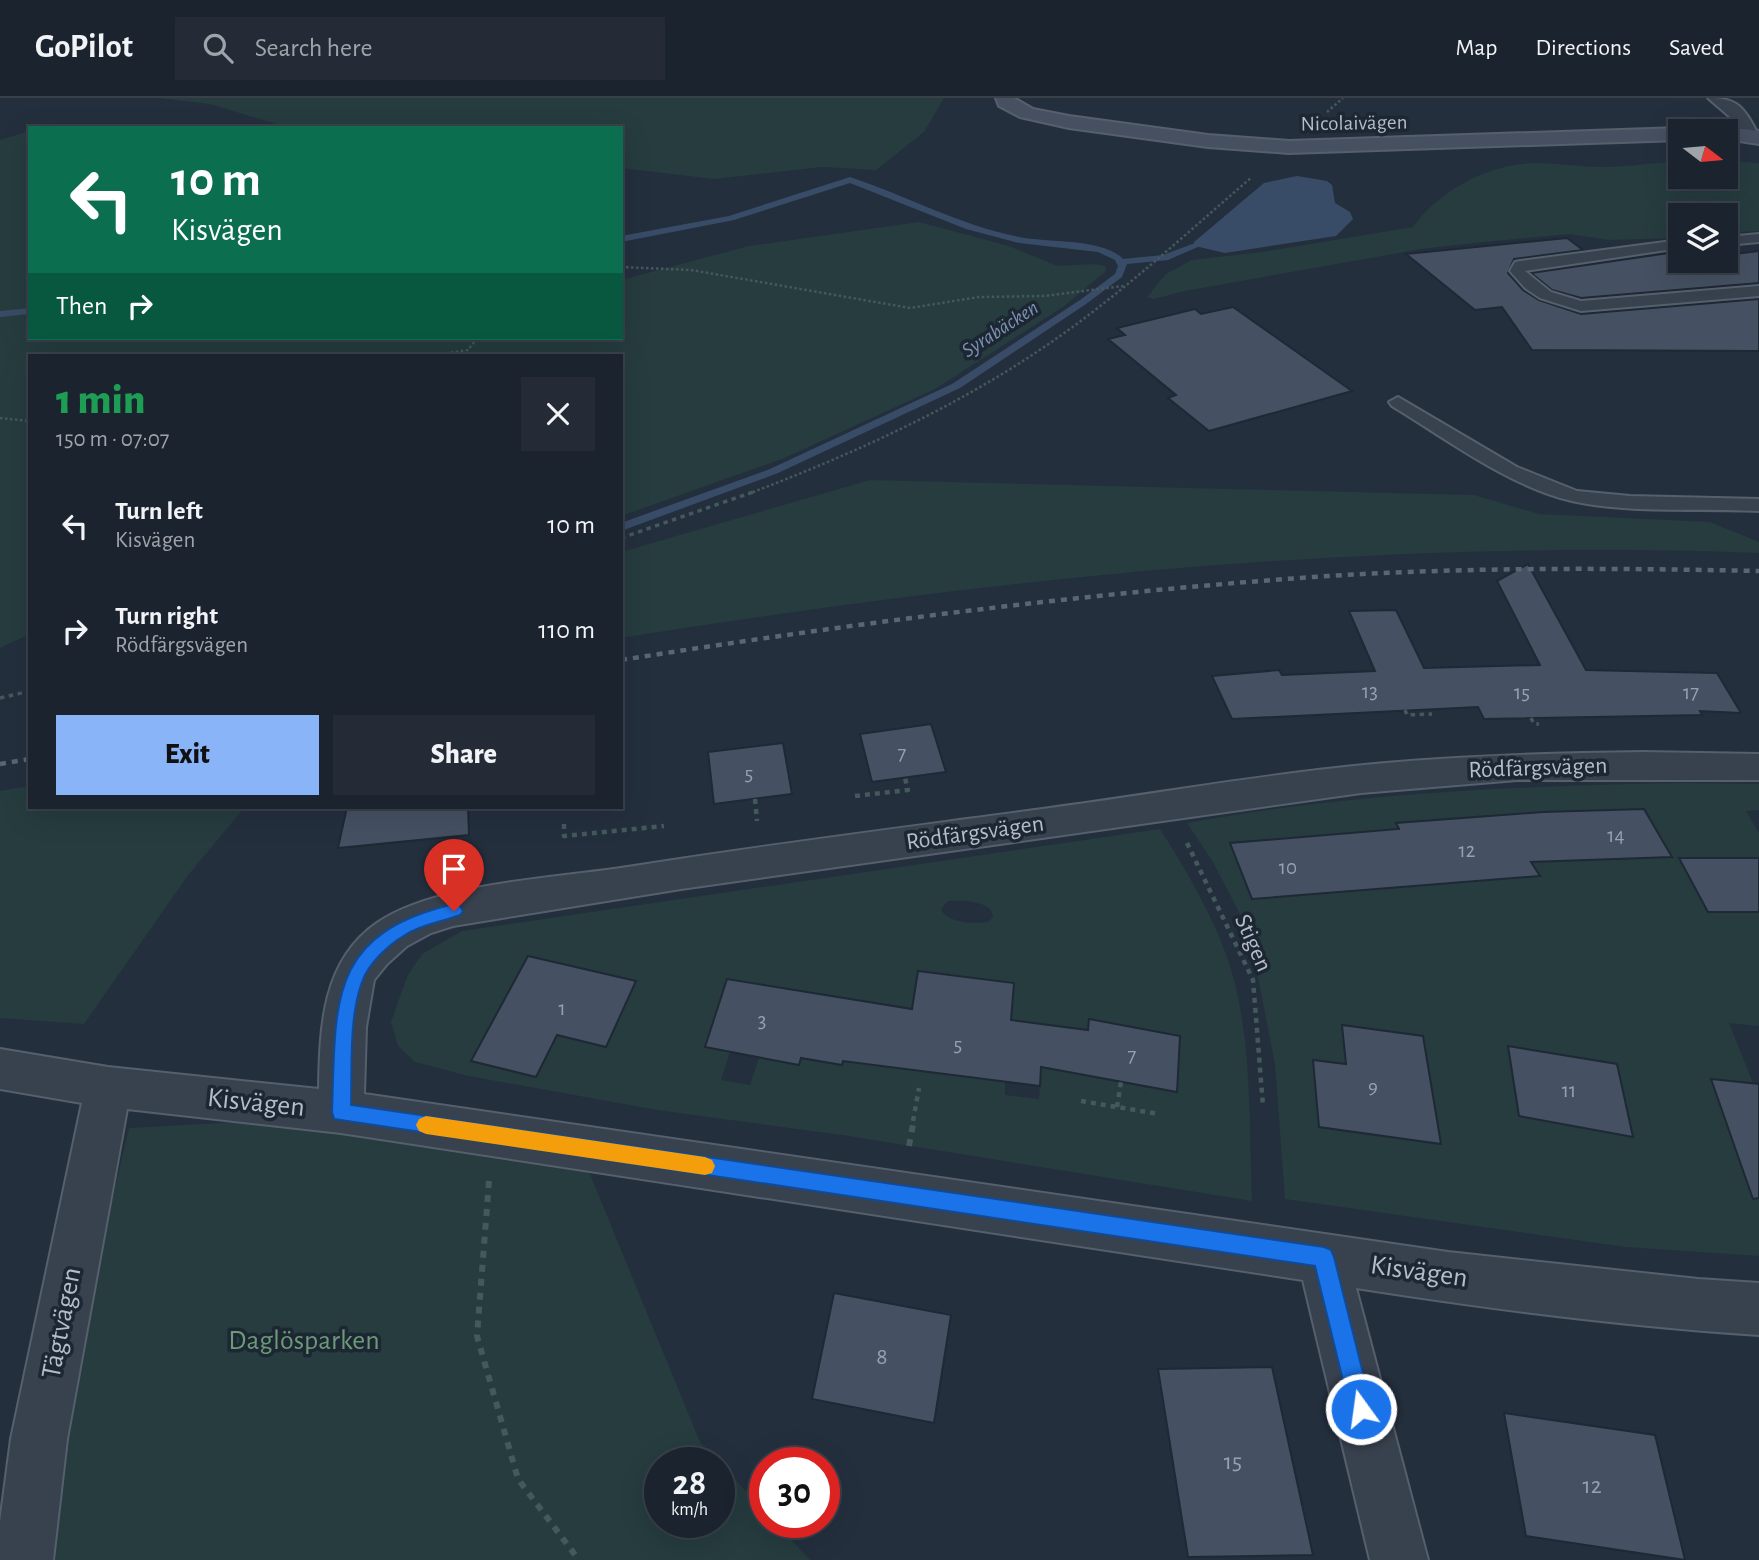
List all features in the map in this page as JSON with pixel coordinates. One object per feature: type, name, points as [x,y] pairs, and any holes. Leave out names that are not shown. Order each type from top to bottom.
[{"type":"street","name":"Nicolaivägen","points":[[1005,98],[1006,102],[1031,114],[1208,141],[1287,147],[1668,134]]},
{"type":"street","points":[[1717,98],[1738,114],[1753,136]]},
{"type":"street","name":"Rödfärgsvägen","points":[[341,1112],[344,1031],[353,979],[372,952],[391,936],[428,917],[481,905],[620,886],[681,874],[1361,779],[1517,767],[1759,767]]},
{"type":"street","name":"Kisvägen","points":[[0,1069],[108,1087],[341,1112],[1448,1277],[1698,1306],[1759,1309]]},
{"type":"street","name":"Tägtvägen","points":[[24,1560],[39,1439],[108,1087]]},
{"type":"street","points":[[1324,1257],[1399,1560]]},
{"type":"lane","points":[[1738,240],[1759,238]]},
{"type":"lane","points":[[1668,246],[1520,265],[1517,271],[1526,283],[1547,296],[1564,304],[1581,306],[1759,291]]},
{"type":"lane","points":[[1398,402],[1511,471],[1574,496],[1630,502],[1759,505]]},
{"type":"path","points":[[623,537],[720,506],[846,457],[969,395],[1060,337],[1287,147]]},
{"type":"path","points":[[623,267],[691,270],[910,308],[979,297],[1044,296],[1124,286]]},
{"type":"path","points":[[442,354],[468,350],[476,340]]},
{"type":"path","points":[[0,418],[28,421]]},
{"type":"path","points":[[0,698],[28,691]]},
{"type":"path","points":[[1405,710],[1407,715],[1432,714]]},
{"type":"path","points":[[1531,718],[1534,724],[1547,724]]},
{"type":"path","points":[[855,796],[908,790],[905,778]]},
{"type":"path","name":"Stigen","points":[[1169,806],[1253,980],[1263,1106]]},
{"type":"path","points":[[564,824],[564,836],[664,826]]},
{"type":"path","points":[[1117,1107],[1121,1082]]},
{"type":"path","points":[[901,1195],[919,1088]]},
{"type":"path","points":[[1081,1101],[1159,1114]]},
{"type":"path","points":[[493,1135],[477,1336],[518,1479],[579,1560]]},
{"type":"green space","points":[[159,98],[944,98],[924,132],[876,170],[822,167],[714,179],[623,168],[623,126],[282,126],[210,104]]},
{"type":"green space","points":[[28,132],[28,340],[623,340],[623,279],[749,246],[919,222],[1009,246],[1058,266],[1094,264],[1105,266],[1106,271],[1063,307],[935,389],[782,459],[623,515],[623,354],[28,354],[28,635],[0,648],[0,140]]},
{"type":"green space","points":[[1738,162],[1759,163],[1759,231],[1738,232],[1738,203],[1668,203],[1668,238],[1610,240],[1569,234],[1421,249],[1185,291],[1154,299],[1147,297],[1166,274],[1192,260],[1262,252],[1413,227],[1451,191],[1482,174],[1499,169],[1534,163],[1604,167],[1668,163],[1668,189],[1738,189]]},
{"type":"green space","points":[[870,480],[1474,495],[1539,514],[1710,522],[1759,542],[1759,553],[1616,550],[1473,552],[1331,557],[1188,567],[904,597],[623,638],[623,551]]},
{"type":"green space","points":[[1620,784],[1759,784],[1759,810],[1746,811],[1759,833],[1759,1026],[1729,1023],[1753,1083],[1711,1079],[1734,1145],[1759,1148],[1759,1256],[1626,1247],[1285,1199],[1275,1064],[1253,952],[1243,920],[1213,862],[1187,823],[1372,798]],"holes":[[[1644,810],[1672,857],[1587,860]],[[1505,815],[1539,876],[1426,885],[1396,824]],[[1323,835],[1348,891],[1252,899],[1230,843]],[[1679,858],[1719,858],[1750,911],[1708,912]],[[1342,1026],[1423,1036],[1441,1143],[1319,1127],[1313,1061],[1346,1064]],[[1509,1046],[1617,1064],[1633,1136],[1519,1116]]]},
{"type":"green space","points":[[28,786],[28,809],[243,809],[189,874],[84,1024],[0,1018],[0,791]]},
{"type":"green space","points":[[1160,829],[1215,926],[1236,988],[1245,1040],[1252,1201],[849,1136],[657,1110],[469,1076],[415,1062],[398,1046],[391,1022],[399,999],[408,975],[422,954],[462,931]],"holes":[[[948,901],[967,901],[987,907],[993,916],[990,921],[962,922],[944,914],[941,909]],[[528,957],[636,982],[606,1046],[557,1035],[536,1077],[471,1061]],[[919,971],[1014,983],[1011,1020],[1044,1025],[1039,1099],[1005,1095],[1005,1082],[903,1068]],[[728,979],[858,1000],[842,1065],[801,1059],[798,1065],[759,1058],[750,1085],[721,1080],[730,1052],[705,1047]],[[1090,1019],[1180,1036],[1177,1092]]]},
{"type":"green space","name":"Daglösparken","points":[[281,1120],[571,1128],[700,1442],[705,1447],[644,1447],[644,1538],[735,1538],[735,1479],[749,1494],[749,1538],[790,1538],[810,1560],[28,1560],[129,1128]]},
{"type":"water","points":[[1297,176],[1327,181],[1332,185],[1335,203],[1350,212],[1353,219],[1336,236],[1225,253],[1195,246],[1194,242],[1264,183]]},
{"type":"building","points":[[1567,238],[1583,250],[1514,259],[1508,273],[1523,290],[1539,300],[1581,314],[1759,299],[1759,351],[1532,350],[1502,307],[1475,310],[1406,254]]},
{"type":"building","points":[[1759,251],[1759,283],[1581,298],[1552,290],[1531,273],[1668,253],[1668,273],[1738,273],[1738,254]]},
{"type":"building","points":[[1233,307],[1352,391],[1209,431],[1168,398],[1176,395],[1108,339],[1125,335],[1117,328],[1195,309],[1201,314]]},
{"type":"building","points":[[1528,564],[1586,670],[1717,673],[1741,713],[1700,711],[1702,715],[1484,719],[1478,707],[1232,719],[1212,676],[1279,670],[1282,675],[1375,671],[1349,611],[1396,610],[1424,668],[1540,665],[1497,581]]},
{"type":"building","points":[[931,724],[946,772],[872,782],[860,734]]},
{"type":"building","points":[[783,743],[792,794],[714,804],[708,752]]},
{"type":"building","points":[[347,809],[468,809],[469,835],[338,848]]},
{"type":"building","points":[[1644,809],[1672,857],[1531,862],[1540,876],[1252,899],[1230,843],[1399,829],[1396,823],[1543,812]]},
{"type":"building","points":[[1679,858],[1759,858],[1759,912],[1708,912]]},
{"type":"building","points":[[528,956],[636,981],[606,1047],[557,1035],[536,1077],[471,1061]]},
{"type":"building","points":[[918,971],[1014,983],[1011,1020],[1088,1030],[1089,1019],[1180,1036],[1177,1092],[1041,1067],[1040,1086],[843,1061],[842,1065],[801,1058],[799,1065],[705,1047],[727,979],[912,1009]]},
{"type":"building","points":[[1342,1025],[1423,1036],[1441,1144],[1319,1127],[1313,1060],[1346,1064]]},
{"type":"building","points":[[1508,1046],[1617,1064],[1633,1137],[1519,1116]]},
{"type":"building","points":[[1711,1079],[1759,1084],[1759,1198],[1753,1199]]},
{"type":"building","points":[[834,1293],[951,1315],[934,1423],[812,1399]]},
{"type":"building","points":[[1272,1367],[1313,1555],[1188,1557],[1158,1369]]},
{"type":"building","points":[[1504,1413],[1655,1435],[1685,1560],[1526,1536]]},
{"type":"waterway","name":"Syrabäcken","points":[[623,239],[731,218],[850,180],[969,227],[1019,240],[1100,250],[1111,253],[1123,266],[1119,275],[1083,302],[956,386],[774,471],[623,526]]},
{"type":"waterway","points":[[1123,262],[1165,258],[1195,246]]},
{"type":"waterway","points":[[0,314],[28,311]]},
{"type":"railway","points":[[623,660],[974,610],[1328,576],[1490,570],[1759,571]]},
{"type":"railway","points":[[0,764],[28,759]]},
{"type":"slow traffic","points":[[426,1125],[705,1166]]},
{"type":"route","points":[[454,911],[428,917],[398,930],[372,952],[353,979],[344,1031],[341,1112],[1324,1257],[1361,1409]]}]
